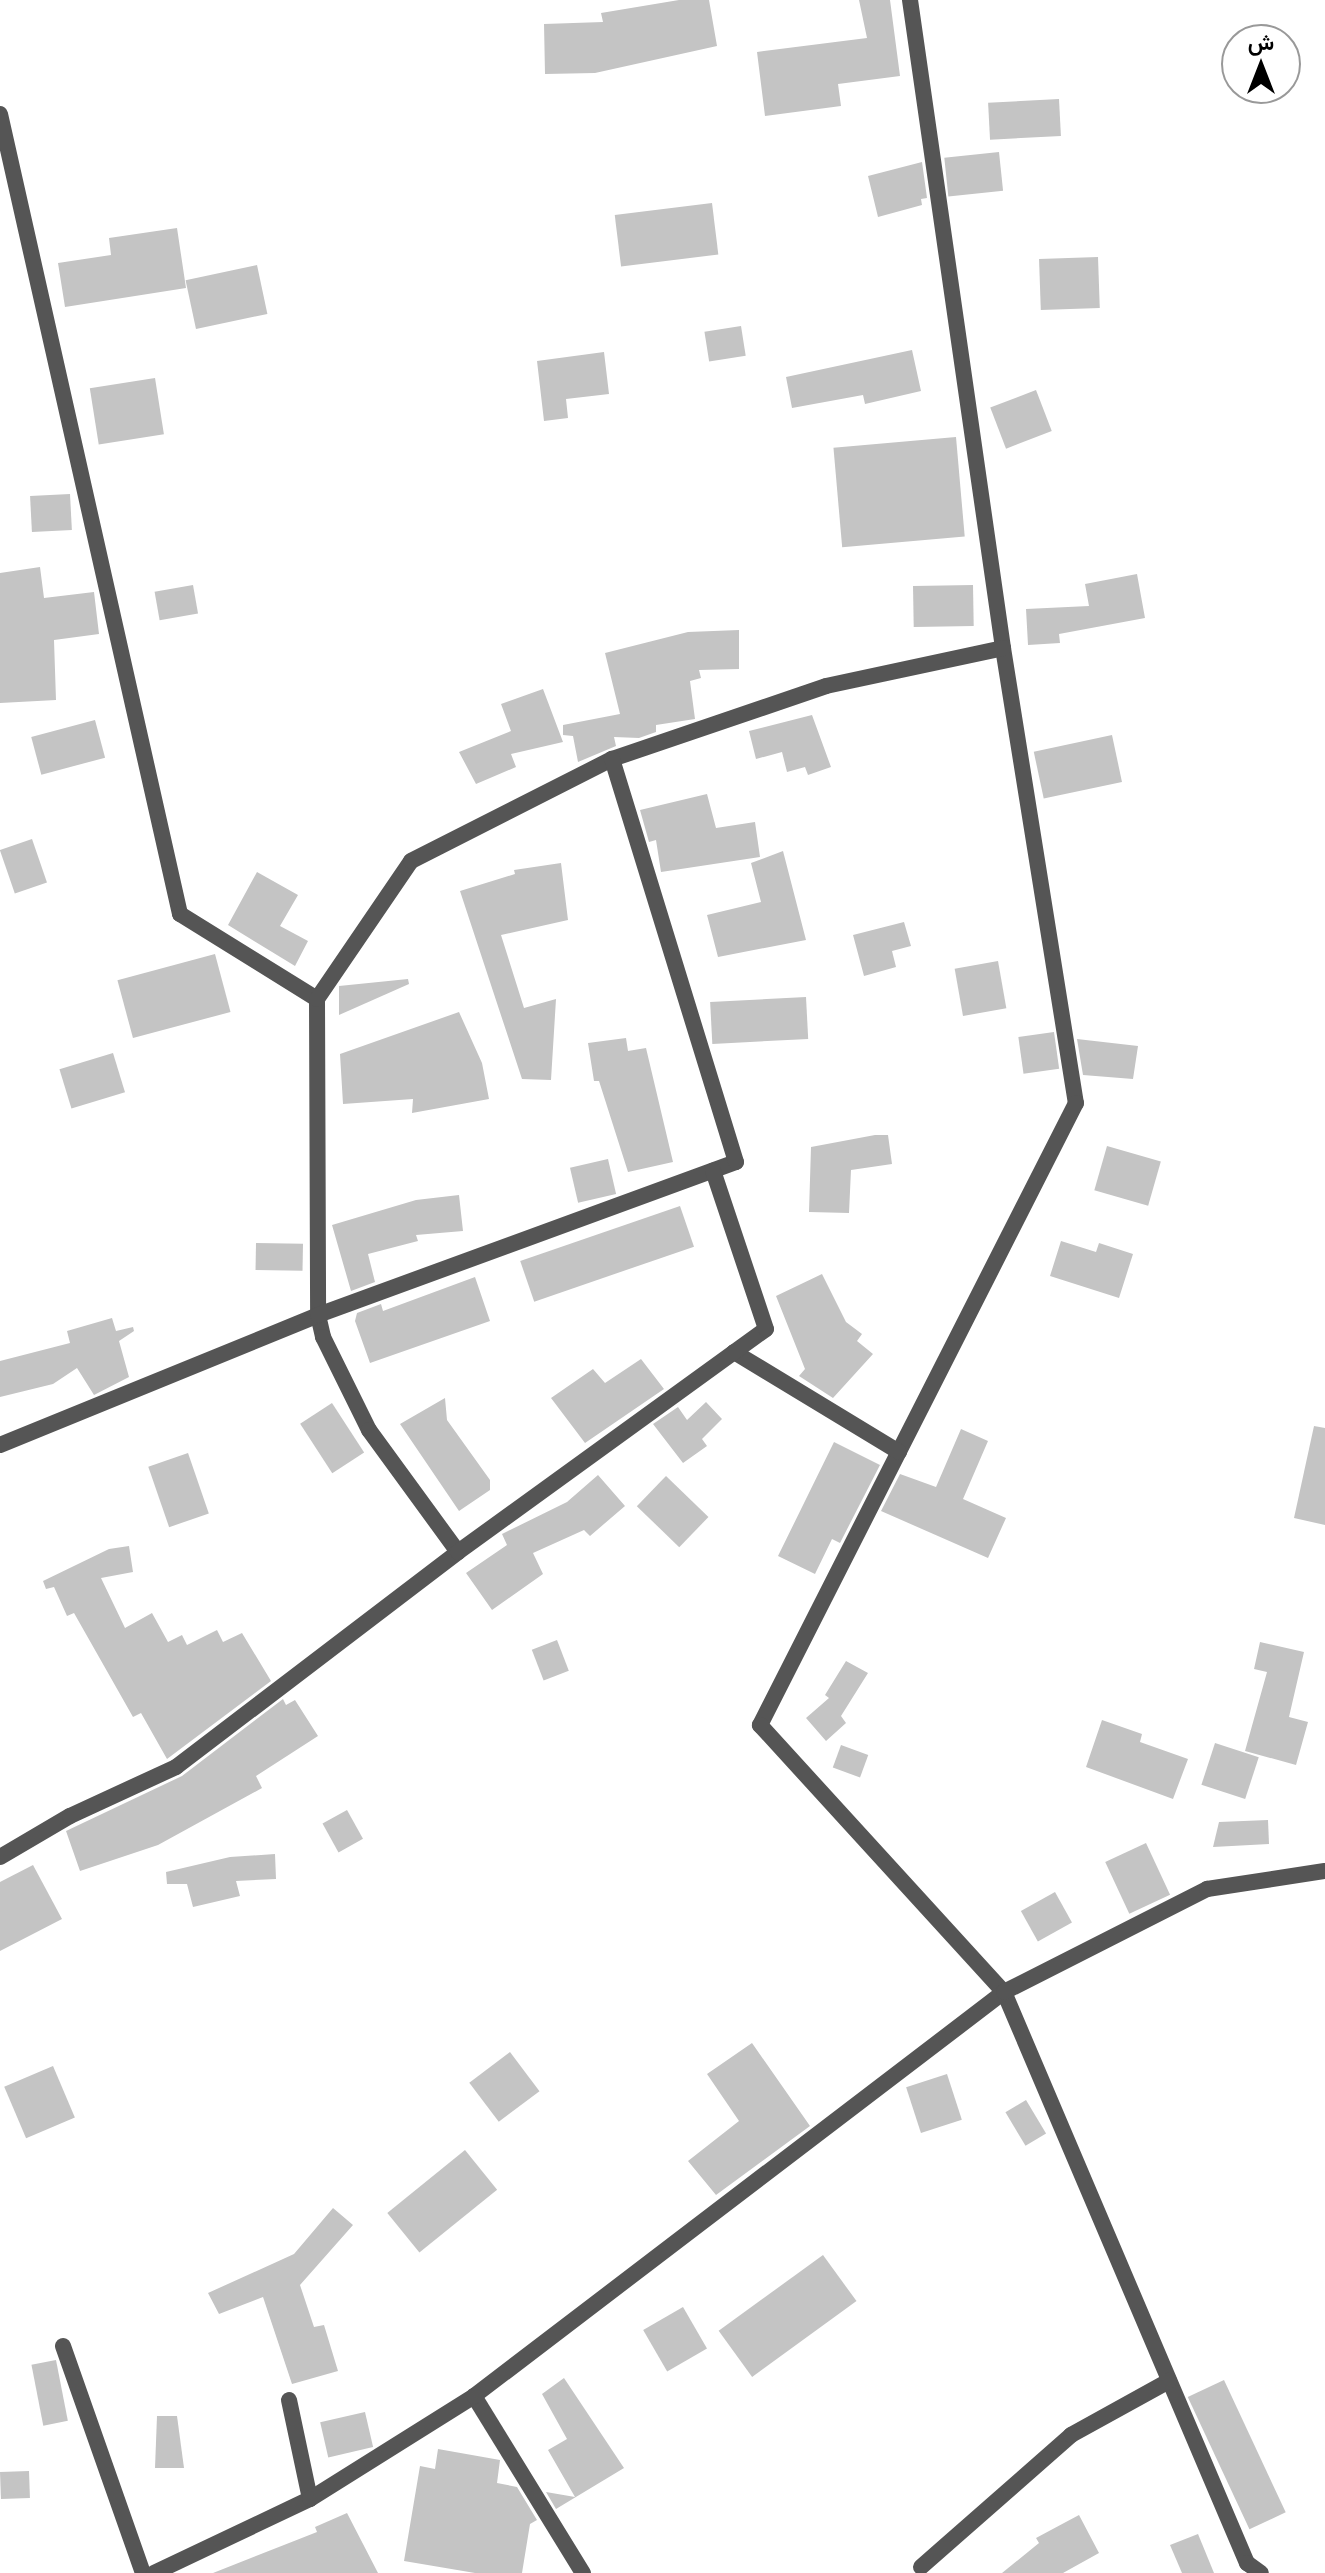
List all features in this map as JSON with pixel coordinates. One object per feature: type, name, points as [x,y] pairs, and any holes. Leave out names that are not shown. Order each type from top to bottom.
[{"type":"street","points":[[910,0],[1003,648],[1076,1103],[760,1725],[1004,1992],[1169,2381],[1254,2568],[1232,2573]]},
{"type":"street","points":[[0,114],[180,914],[317,999]]},
{"type":"street","points":[[458,1552],[369,1430],[323,1337],[318,1315],[317,999],[411,861],[612,759],[826,686],[1003,648]]},
{"type":"street","points":[[0,1445],[318,1315],[736,1162],[612,759]]},
{"type":"street","points":[[0,1857],[70,1816],[176,1767],[458,1552],[766,1329],[713,1171]]},
{"type":"street","points":[[734,1352],[899,1452]]},
{"type":"street","points":[[154,2573],[310,2499],[474,2396],[1004,1992],[1207,1889],[1325,1871]]},
{"type":"street","points":[[63,2346],[143,2573]]},
{"type":"street","points":[[921,2567],[1071,2435],[1169,2381]]},
{"type":"street","points":[[474,2396],[583,2573]]},
{"type":"street","points":[[289,2400],[310,2499]]},
{"type":"building","points":[[679,0],[709,0],[717,46],[595,73],[545,74],[544,24],[603,22],[601,13]]},
{"type":"building","points":[[859,0],[890,0],[900,76],[838,84],[841,106],[765,116],[757,52],[867,38]]},
{"type":"building","points":[[1059,99],[1061,136],[990,140],[988,103]]},
{"type":"building","points":[[999,152],[1003,191],[948,197],[944,158]]},
{"type":"building","points":[[922,162],[927,198],[921,199],[922,205],[878,217],[868,176]]},
{"type":"building","points":[[712,203],[718,255],[621,267],[615,215]]},
{"type":"building","points":[[177,228],[186,288],[65,307],[58,263],[111,255],[109,238]]},
{"type":"building","points":[[1098,257],[1100,308],[1041,310],[1039,259]]},
{"type":"building","points":[[257,265],[267,314],[196,329],[186,280]]},
{"type":"building","points":[[741,326],[746,356],[709,361],[704,332]]},
{"type":"building","points":[[912,350],[921,391],[865,404],[863,395],[792,408],[786,377]]},
{"type":"building","points":[[604,352],[609,394],[566,399],[568,418],[544,421],[537,361]]},
{"type":"building","points":[[155,378],[164,434],[99,445],[90,388]]},
{"type":"building","points":[[1036,390],[1052,431],[1006,449],[990,408]]},
{"type":"building","points":[[956,437],[965,537],[842,547],[833,448]]},
{"type":"building","points":[[70,494],[72,530],[32,532],[30,496]]},
{"type":"building","points":[[40,567],[44,598],[94,592],[99,634],[54,640],[56,700],[0,703],[0,573]]},
{"type":"building","points":[[1137,574],[1145,618],[1059,634],[1060,643],[1028,645],[1026,609],[1089,606],[1085,584]]},
{"type":"building","points":[[193,585],[198,614],[160,620],[155,592]]},
{"type":"building","points":[[973,585],[974,626],[914,627],[913,586]]},
{"type":"building","points":[[739,630],[739,669],[699,670],[701,678],[690,681],[695,719],[656,725],[656,732],[639,738],[614,737],[616,746],[578,762],[573,736],[563,735],[563,725],[620,714],[605,653],[688,632]]},
{"type":"building","points":[[543,689],[563,742],[511,754],[516,767],[476,784],[459,752],[511,731],[501,704]]},
{"type":"building","points":[[812,715],[831,767],[808,775],[805,767],[787,772],[782,752],[756,759],[749,731]]},
{"type":"building","points":[[95,720],[105,758],[41,775],[31,737]]},
{"type":"building","points":[[1112,735],[1122,782],[1044,799],[1034,752]]},
{"type":"building","points":[[707,794],[716,828],[755,822],[760,857],[661,872],[656,840],[649,842],[640,810]]},
{"type":"building","points":[[32,839],[47,882],[15,894],[0,850]]},
{"type":"building","points":[[783,851],[806,940],[718,957],[707,915],[761,902],[751,863]]},
{"type":"building","points":[[561,863],[568,920],[501,935],[524,1008],[556,999],[551,1080],[522,1079],[460,891],[515,874],[514,870]]},
{"type":"building","points":[[257,872],[298,895],[280,926],[308,941],[295,966],[228,925]]},
{"type":"building","points":[[904,922],[911,946],[892,951],[896,967],[864,976],[853,935]]},
{"type":"building","points":[[215,954],[231,1012],[133,1038],[117,980]]},
{"type":"building","points":[[998,961],[1006,1008],[963,1016],[955,969]]},
{"type":"building","points":[[408,979],[409,984],[339,1015],[339,986]]},
{"type":"building","points":[[806,997],[808,1039],[712,1044],[710,1002]]},
{"type":"building","points":[[459,1012],[482,1063],[489,1099],[412,1113],[413,1099],[343,1104],[340,1054]]},
{"type":"building","points":[[1054,1032],[1059,1069],[1023,1074],[1018,1037]]},
{"type":"building","points":[[626,1038],[628,1051],[646,1048],[673,1162],[628,1172],[599,1081],[594,1081],[588,1043]]},
{"type":"building","points":[[1077,1039],[1138,1046],[1133,1079],[1083,1075]]},
{"type":"building","points":[[113,1053],[125,1092],[71,1109],[59,1069]]},
{"type":"building","points":[[888,1135],[892,1164],[851,1170],[849,1213],[809,1212],[811,1147]]},
{"type":"building","points":[[1107,1146],[1161,1161],[1148,1206],[1094,1190]]},
{"type":"building","points":[[608,1159],[616,1194],[578,1203],[570,1168]]},
{"type":"building","points":[[459,1195],[463,1231],[416,1235],[418,1241],[368,1254],[375,1282],[351,1291],[332,1225],[416,1200]]},
{"type":"building","points":[[680,1206],[694,1247],[534,1302],[520,1261]]},
{"type":"building","points":[[1061,1241],[1096,1252],[1099,1243],[1133,1254],[1119,1298],[1050,1276]]},
{"type":"building","points":[[256,1243],[303,1244],[303,1271],[256,1270]]},
{"type":"building","points":[[822,1274],[846,1322],[862,1334],[857,1341],[873,1354],[833,1398],[799,1376],[805,1369],[776,1296]]},
{"type":"building","points":[[475,1277],[490,1321],[370,1363],[355,1321],[357,1313],[381,1304],[383,1311]]},
{"type":"building","points":[[112,1318],[116,1331],[133,1327],[134,1331],[119,1341],[129,1377],[94,1395],[77,1368],[53,1384],[0,1397],[0,1361],[70,1343],[67,1331]]},
{"type":"building","points":[[641,1359],[664,1389],[585,1443],[551,1398],[593,1369],[605,1383]]},
{"type":"building","points":[[445,1398],[447,1420],[490,1480],[490,1490],[459,1511],[400,1424]]},
{"type":"building","points":[[706,1402],[722,1419],[702,1439],[707,1446],[683,1463],[653,1424],[678,1407],[687,1420]]},
{"type":"building","points":[[332,1403],[364,1452],[332,1473],[300,1424]]},
{"type":"building","points":[[1314,1426],[1325,1428],[1325,1525],[1294,1518]]},
{"type":"building","points":[[961,1429],[988,1441],[963,1499],[1006,1518],[988,1558],[881,1511],[900,1474],[936,1487]]},
{"type":"building","points":[[834,1442],[880,1465],[840,1543],[832,1539],[815,1574],[778,1556]]},
{"type":"building","points":[[188,1453],[209,1514],[169,1527],[148,1467]]},
{"type":"building","points":[[598,1475],[625,1506],[590,1536],[584,1530],[533,1553],[543,1574],[492,1610],[466,1573],[507,1545],[502,1534],[567,1502]]},
{"type":"building","points":[[666,1476],[708,1517],[679,1547],[637,1506]]},
{"type":"building","points":[[129,1546],[133,1572],[101,1578],[125,1628],[152,1613],[168,1642],[182,1635],[187,1645],[217,1630],[223,1642],[242,1633],[271,1681],[167,1759],[141,1713],[133,1717],[74,1613],[67,1616],[54,1587],[46,1589],[43,1581],[109,1549]]},
{"type":"building","points":[[557,1640],[569,1671],[544,1680],[532,1650]]},
{"type":"building","points":[[1260,1642],[1304,1652],[1289,1717],[1308,1722],[1296,1765],[1245,1751],[1267,1672],[1254,1669]]},
{"type":"building","points":[[846,1661],[868,1673],[841,1716],[846,1723],[826,1741],[806,1718],[829,1698],[825,1695]]},
{"type":"building","points":[[283,1699],[286,1705],[295,1700],[318,1736],[256,1776],[262,1788],[158,1845],[80,1871],[66,1831],[182,1776]]},
{"type":"building","points":[[1102,1720],[1142,1734],[1140,1742],[1188,1759],[1173,1799],[1086,1767]]},
{"type":"building","points":[[1215,1743],[1259,1757],[1245,1799],[1201,1785]]},
{"type":"building","points":[[841,1745],[868,1755],[860,1777],[833,1768]]},
{"type":"building","points":[[347,1810],[363,1839],[339,1852],[323,1824]]},
{"type":"building","points":[[1268,1820],[1269,1844],[1213,1847],[1219,1822]]},
{"type":"building","points":[[1146,1843],[1170,1895],[1129,1914],[1105,1862]]},
{"type":"building","points":[[275,1854],[276,1879],[236,1881],[240,1896],[193,1907],[187,1884],[167,1884],[166,1872],[230,1857]]},
{"type":"building","points":[[33,1865],[62,1919],[0,1951],[0,1882]]},
{"type":"building","points":[[1055,1892],[1072,1923],[1038,1942],[1021,1911]]},
{"type":"building","points":[[752,2043],[810,2126],[716,2195],[688,2161],[739,2121],[707,2074]]},
{"type":"building","points":[[510,2052],[539,2091],[499,2122],[469,2083]]},
{"type":"building","points":[[53,2066],[75,2118],[26,2138],[4,2087]]},
{"type":"building","points":[[947,2074],[962,2120],[921,2133],[906,2087]]},
{"type":"building","points":[[1026,2100],[1046,2133],[1026,2146],[1005,2112]]},
{"type":"building","points":[[465,2150],[497,2190],[419,2253],[387,2213]]},
{"type":"building","points":[[333,2208],[353,2225],[300,2285],[314,2327],[324,2325],[338,2371],[292,2384],[263,2297],[219,2314],[208,2293],[294,2254]]},
{"type":"building","points":[[823,2255],[857,2301],[752,2377],[719,2331]]},
{"type":"building","points":[[683,2307],[707,2349],[667,2372],[643,2330]]},
{"type":"building","points":[[56,2360],[68,2421],[43,2426],[31,2365]]},
{"type":"building","points":[[564,2378],[624,2468],[556,2509],[546,2492],[575,2497],[548,2450],[567,2439],[542,2394]]},
{"type":"building","points":[[1224,2380],[1286,2512],[1249,2529],[1188,2397]]},
{"type":"building","points":[[365,2412],[373,2447],[328,2457],[320,2422]]},
{"type":"building","points":[[157,2416],[177,2416],[184,2468],[155,2468]]},
{"type":"building","points":[[438,2449],[500,2460],[497,2483],[517,2487],[537,2520],[530,2524],[522,2573],[475,2573],[404,2561],[420,2466],[435,2469]]},
{"type":"building","points":[[29,2471],[30,2498],[1,2499],[0,2472]]},
{"type":"building","points":[[347,2513],[378,2573],[213,2573],[317,2532],[315,2527]]},
{"type":"building","points":[[1079,2515],[1099,2553],[1063,2573],[1002,2573],[1039,2543],[1036,2538]]},
{"type":"building","points":[[1198,2534],[1214,2573],[1182,2573],[1170,2545]]}]
